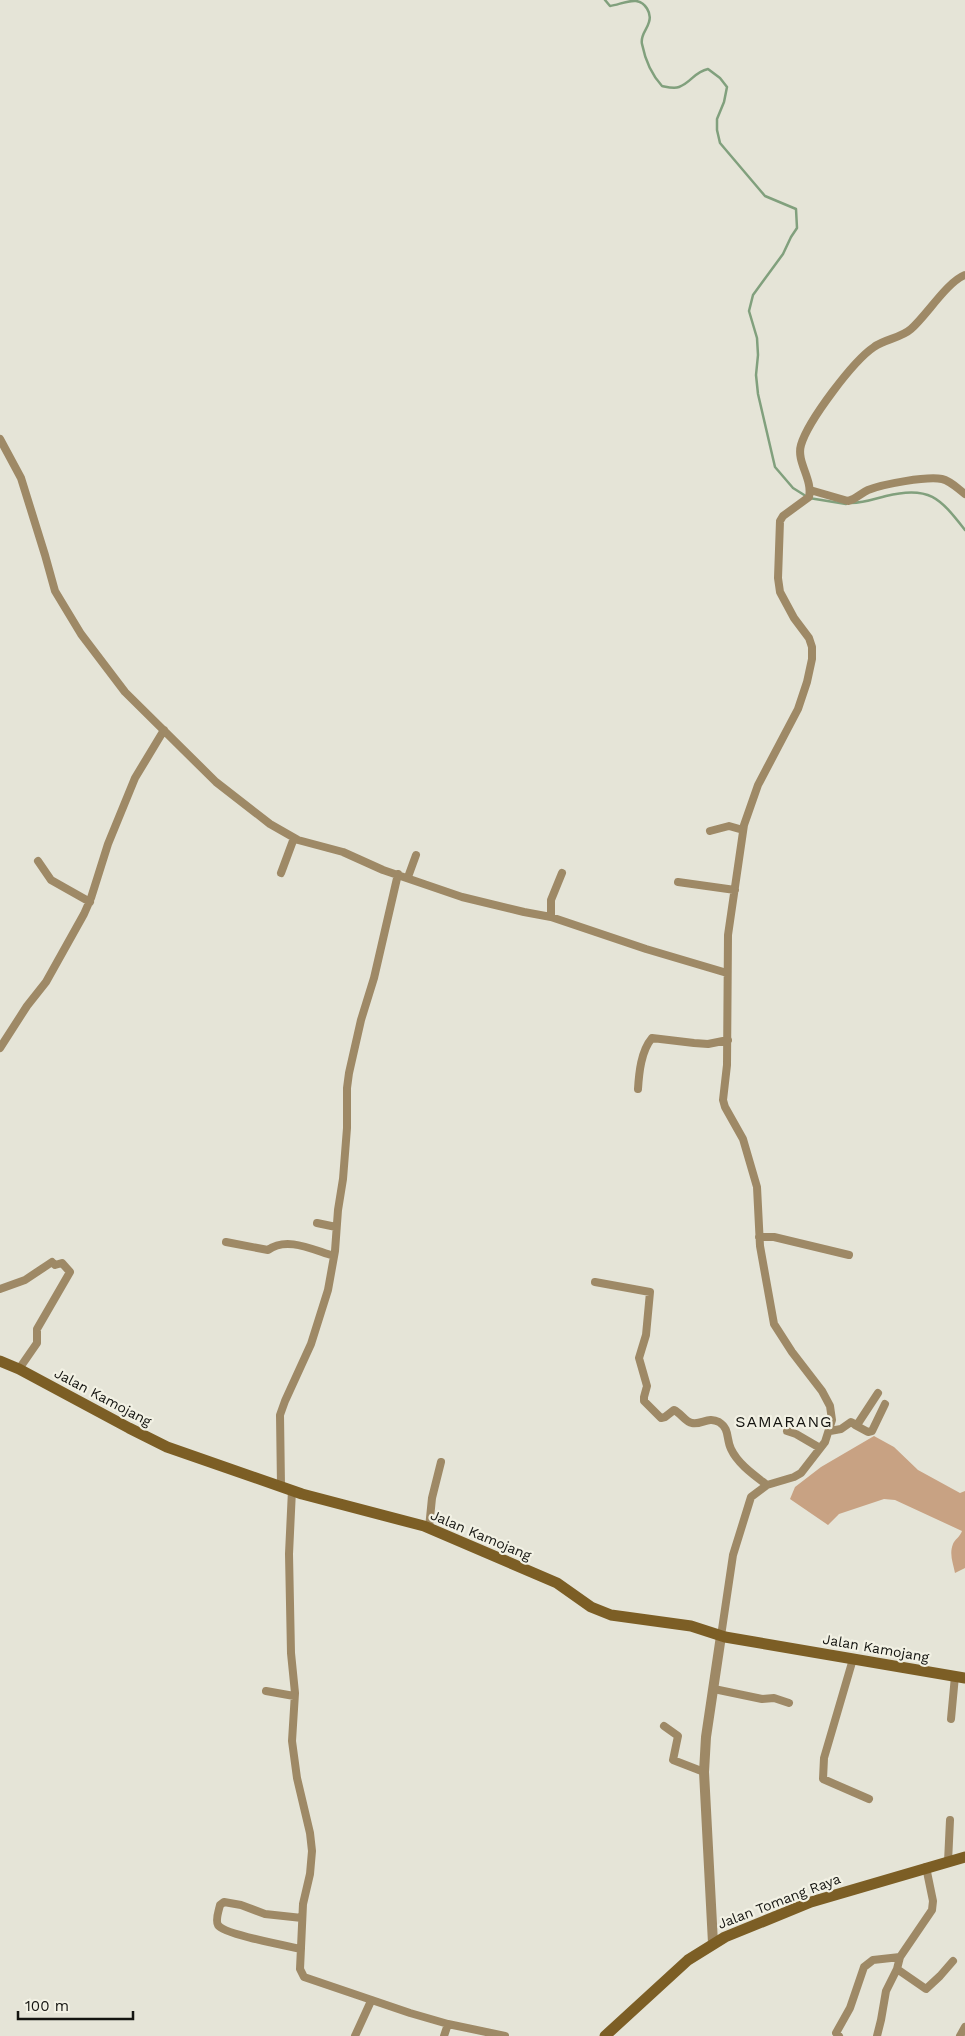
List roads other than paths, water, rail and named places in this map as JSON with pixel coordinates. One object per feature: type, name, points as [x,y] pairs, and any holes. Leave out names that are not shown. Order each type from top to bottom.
[{"type":"main road","name":"Jalan Kamojang","points":[[0,1361],[20,1369],[152,1440],[287,1488],[429,1528],[557,1584],[591,1607],[611,1615],[691,1626],[705,1629],[721,1636],[960,1677]]},
{"type":"main road","name":"Jalan Tomang Raya","points":[[605,2036],[673,1972],[713,1943],[740,1930],[811,1902],[965,1857]]},
{"type":"street","points":[[809,493],[800,456],[801,446],[806,433],[840,381],[868,351],[912,328],[952,284],[965,275]]},
{"type":"street","points":[[0,439],[20,478],[43,546],[55,591],[109,672],[125,692],[216,782],[270,824],[294,838],[343,852],[383,870],[462,897],[551,917],[637,946],[727,973]]},
{"type":"street","points":[[809,493],[848,501],[853,500],[868,490],[906,482],[937,479],[950,482],[965,494]]},
{"type":"street","points":[[713,1943],[704,1772],[706,1737],[732,1562],[753,1493],[766,1485],[799,1475],[820,1448],[830,1431],[831,1414],[822,1391],[792,1352],[774,1324],[759,1237],[758,1187],[739,1128],[724,1103],[728,1040],[728,935],[743,830],[758,785],[798,709],[811,665],[812,647],[810,638],[790,611],[781,594],[778,582],[780,521],[783,516],[809,493]]},
{"type":"street","points":[[0,1048],[27,1006],[46,982],[90,902],[108,844],[135,778],[164,730]]},
{"type":"street","points":[[710,831],[729,826],[743,830]]},
{"type":"street","points":[[281,873],[294,838]]},
{"type":"street","points":[[408,877],[416,856]]},
{"type":"street","points":[[38,861],[51,880],[90,902]]},
{"type":"street","points":[[551,917],[551,900],[562,873]]},
{"type":"street","points":[[398,874],[376,971],[361,1020],[349,1073],[347,1128],[334,1256],[328,1290],[304,1361],[282,1408],[279,1426],[287,1488],[291,1653],[295,1678],[292,1741],[297,1778],[310,1833],[312,1851],[310,1874],[304,1896],[300,1969],[304,1977],[371,2001],[448,2024],[505,2036]]},
{"type":"street","points":[[678,882],[735,890]]},
{"type":"street","points":[[638,1089],[644,1055],[647,1045],[652,1038],[694,1043],[728,1040]]},
{"type":"street","points":[[317,1223],[336,1227]]},
{"type":"street","points":[[759,1237],[774,1237],[849,1255]]},
{"type":"street","points":[[226,1242],[268,1250],[274,1246],[286,1243],[334,1256]]},
{"type":"street","points":[[0,1289],[25,1280],[52,1262],[55,1265],[62,1263],[70,1272],[37,1329],[37,1343],[20,1369]]},
{"type":"street","points":[[595,1282],[650,1292],[646,1335],[640,1358],[647,1386],[644,1401],[661,1418],[674,1410],[691,1423],[696,1424],[707,1419],[716,1420],[721,1423],[728,1433],[730,1446],[738,1459],[766,1485]]},
{"type":"street","points":[[855,1425],[878,1393]]},
{"type":"street","points":[[830,1431],[841,1429],[851,1422],[868,1432],[872,1431],[885,1404]]},
{"type":"street","points":[[787,1431],[820,1448]]},
{"type":"street","points":[[429,1528],[432,1498],[441,1462]]},
{"type":"street","points":[[853,1659],[824,1758],[823,1779],[869,1799]]},
{"type":"street","points":[[951,1719],[960,1677]]},
{"type":"street","points":[[714,1688],[762,1699],[774,1698],[789,1703]]},
{"type":"street","points":[[266,1691],[294,1696]]},
{"type":"street","points":[[664,1726],[678,1736],[673,1760],[704,1772]]},
{"type":"street","points":[[948,1862],[950,1820]]},
{"type":"street","points":[[877,2036],[882,2020],[886,1991],[897,1970],[900,1958],[932,1910],[933,1901],[926,1867]]},
{"type":"street","points":[[301,1949],[229,1932],[218,1925],[217,1922],[220,1905],[224,1902],[241,1904],[265,1914],[302,1918]]},
{"type":"street","points":[[839,2036],[836,2033],[850,2008],[864,1967],[873,1960],[900,1958]]},
{"type":"street","points":[[897,1970],[926,1988],[953,1961]]},
{"type":"street","points":[[355,2036],[371,2001]]},
{"type":"street","points":[[444,2036],[448,2024]]},
{"type":"street","points":[[960,2036],[965,2028]]},
{"type":"waterway","points":[[605,0],[610,6],[636,1],[642,3],[647,8],[650,19],[642,38],[642,44],[649,66],[662,86],[679,87],[699,72],[708,69],[720,78],[727,87],[724,102],[717,119],[720,143],[765,196],[796,209],[797,228],[783,254],[753,295],[749,311],[757,338],[756,375],[758,394],[775,467],[793,488],[809,498],[846,504]]},
{"type":"waterway","points":[[851,503],[865,502],[901,493],[923,493],[940,502],[965,530]]},
{"type":"district","name":"SAMARANG","points":[[784,1421]]}]
